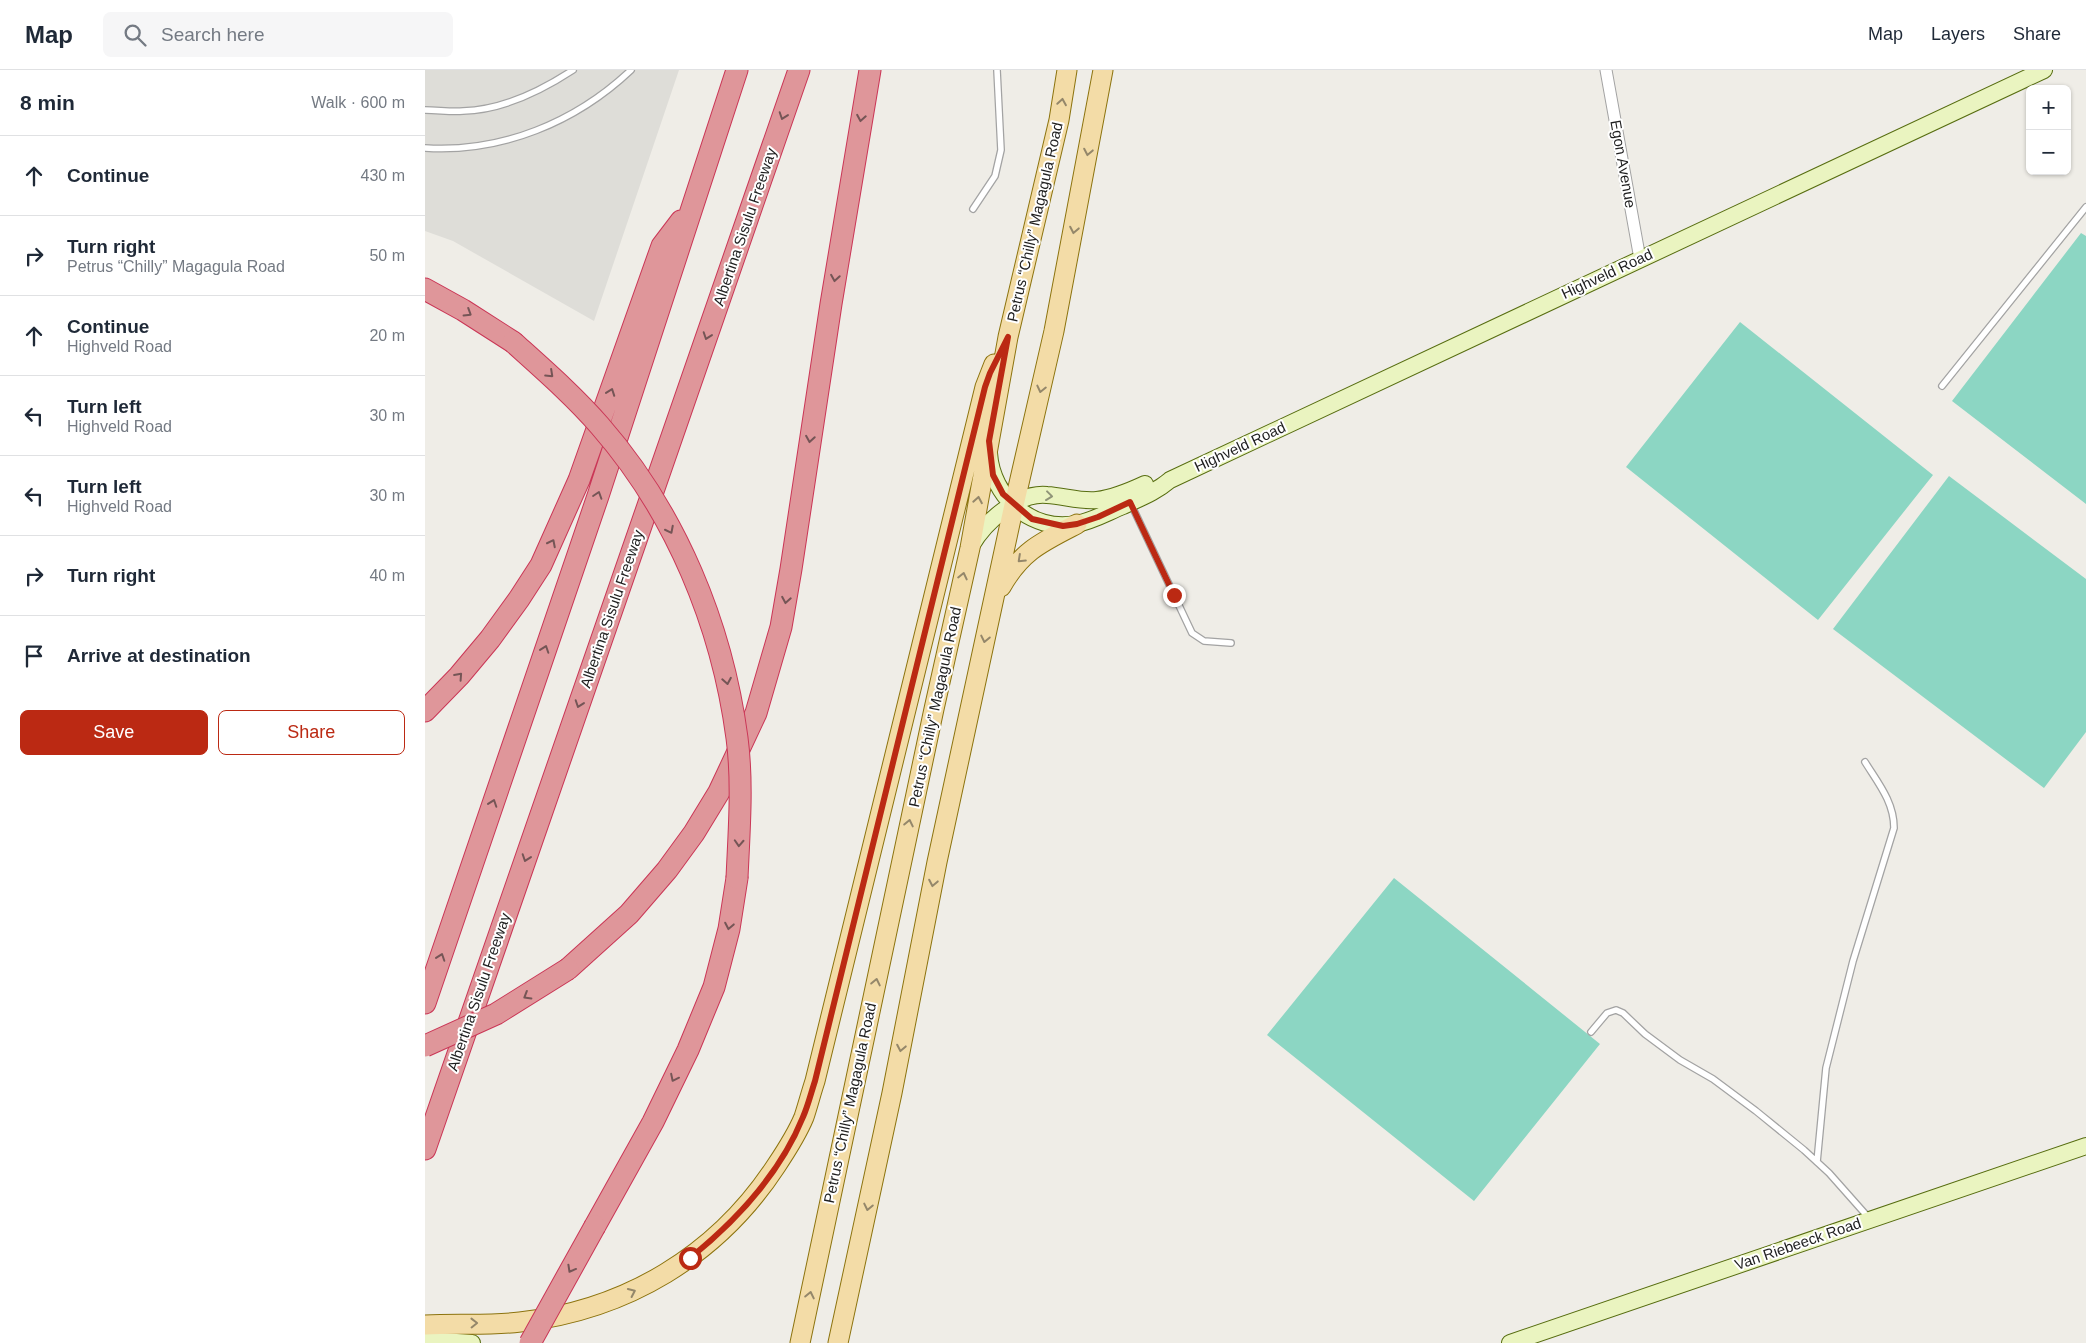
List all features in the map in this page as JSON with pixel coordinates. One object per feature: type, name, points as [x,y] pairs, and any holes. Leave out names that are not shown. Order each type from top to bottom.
[{"type":"highway","points":[[425,1003],[598,496],[737,70]]},
{"type":"highway","name":"Albertina Sisulu Freeway","points":[[425,1149],[799,70]]},
{"type":"highway","points":[[425,1046],[496,1014],[568,969],[629,914],[667,870],[694,833],[719,792],[756,713],[781,627],[870,70]]},
{"type":"highway","points":[[425,711],[459,676],[491,638],[519,600],[541,565],[579,480],[662,246],[690,210]]},
{"type":"highway","points":[[425,289],[463,310],[513,342],[553,377],[600,426],[629,462],[664,518],[694,577],[712,625],[725,671],[737,739],[740,812],[737,878],[729,929],[713,987],[688,1050],[653,1122],[530,1343]]},
{"type":"main road","name":"Petrus “Chilly” Magagula Road","points":[[800,1343],[934,709],[970,548],[1008,337],[1059,120],[1067,70]]},
{"type":"main road","points":[[838,1343],[893,1093],[937,862],[1014,505],[1054,331],[1103,70]]},
{"type":"main road","points":[[425,1324],[519,1322],[574,1312],[634,1291],[690,1258],[719,1235],[763,1185],[785,1151],[803,1118],[815,1081],[985,387],[1008,337]]},
{"type":"main road","points":[[993,603],[1010,570],[1021,558],[1053,536],[1077,524]]},
{"type":"street","name":"Egon Avenue","points":[[1606,70],[1640,259]]},
{"type":"street","name":"Highveld Road","points":[[989,441],[993,475],[1003,494],[1014,505],[1032,519],[1063,526],[1077,524],[1159,490],[1170,480],[2044,70]]},
{"type":"street","name":"Highveld Road","points":[[970,548],[980,532],[991,520],[1024,498],[1036,494],[1096,500],[1114,496],[1153,481],[1170,480]]},
{"type":"street","name":"Van Riebeeck Road","points":[[1510,1343],[2086,1146]]},
{"type":"street","points":[[1495,1343],[1539,1332]]},
{"type":"street","points":[[425,1340],[472,1343]]},
{"type":"lane","points":[[425,110],[463,111],[491,108],[547,86],[573,70]]},
{"type":"lane","points":[[425,148],[486,145],[553,124],[577,112],[631,70]]},
{"type":"lane","points":[[973,209],[995,176],[1001,150],[997,70]]},
{"type":"lane","points":[[1942,386],[2086,207]]},
{"type":"lane","points":[[1130,502],[1192,633],[1204,641],[1231,643]]},
{"type":"lane","points":[[1817,1162],[1826,1068],[1853,960],[1894,828],[1891,805],[1865,762]]},
{"type":"lane","points":[[1591,1032],[1607,1013],[1616,1010],[1623,1013],[1645,1034],[1680,1060],[1713,1079],[1756,1111],[1817,1162],[1869,1219]]},
{"type":"shaded area","points":[[425,70],[679,70],[594,321],[453,241],[425,231]]},
{"type":"green space","points":[[2081,233],[2086,236],[2086,504],[1952,401]]},
{"type":"green space","points":[[1740,322],[1933,475],[1818,620],[1626,467]]},
{"type":"green space","points":[[1949,476],[2086,579],[2086,732],[2044,788],[1833,629]]},
{"type":"green space","points":[[1394,878],[1600,1044],[1474,1201],[1267,1035]]},
{"type":"route","points":[[690,1258],[719,1235],[744,1209],[763,1185],[803,1118],[815,1081],[985,387],[1008,337],[989,441],[990,464],[997,485],[1014,505],[1032,519],[1063,526],[1077,524],[1098,517],[1130,502],[1174,595]]}]
